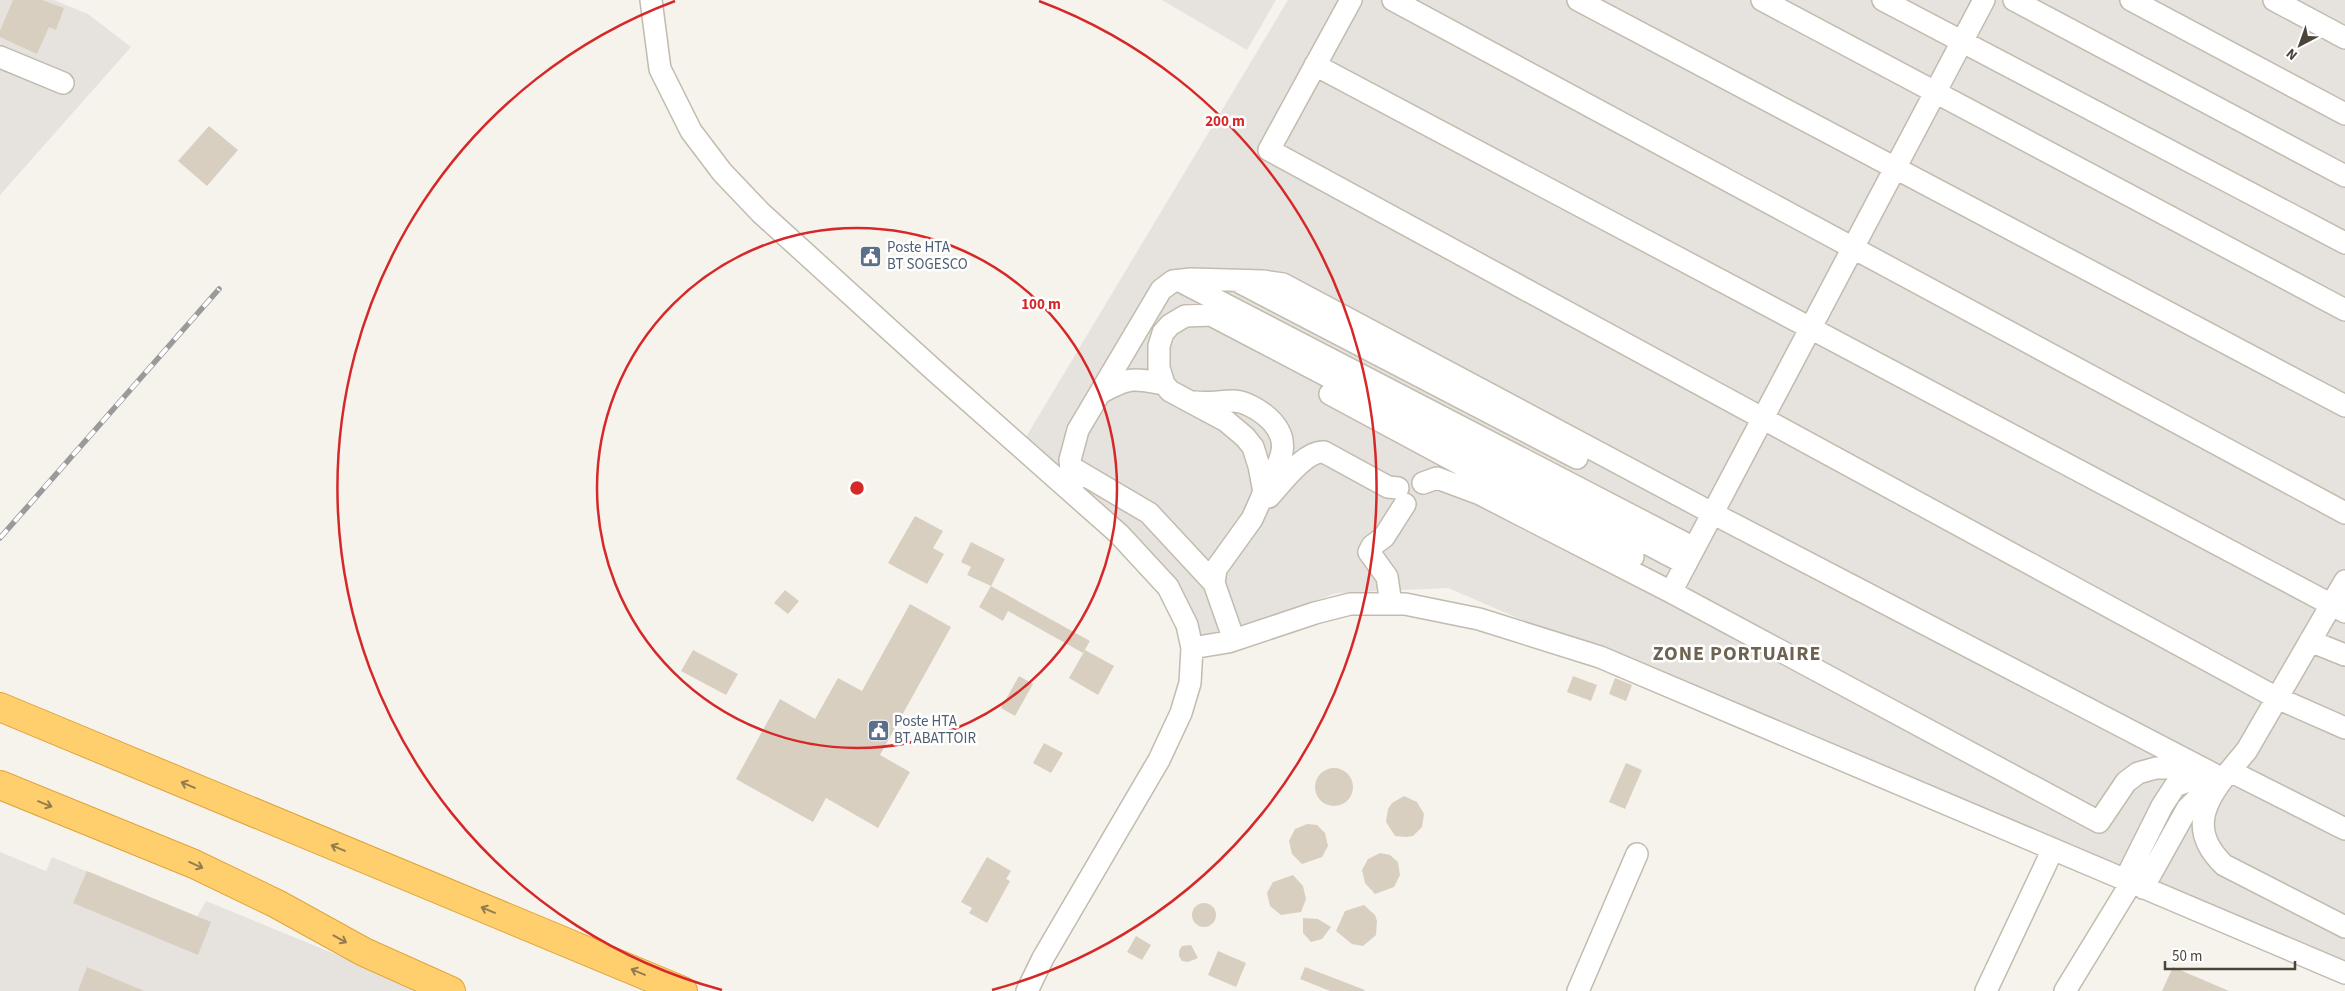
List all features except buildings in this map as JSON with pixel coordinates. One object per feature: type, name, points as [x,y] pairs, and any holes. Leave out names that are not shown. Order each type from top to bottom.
[{"type":"highway","points":[[0,708],[683,991]]},
{"type":"highway","points":[[0,785],[202,868],[277,904],[364,952],[451,991]]},
{"type":"lane","points":[[651,0],[660,69],[692,131],[722,172],[783,233],[1119,534],[1168,587],[1187,625],[1192,648],[1190,683],[1181,714],[1159,760],[1048,950],[1027,991]]},
{"type":"lane","points":[[1350,0],[1269,150],[2277,698],[2345,728]]},
{"type":"lane","points":[[1392,0],[2345,513]]},
{"type":"lane","points":[[1578,0],[2345,406]]},
{"type":"lane","points":[[1762,0],[2345,310]]},
{"type":"lane","points":[[1883,0],[2345,243]]},
{"type":"lane","points":[[1693,551],[1984,0]]},
{"type":"lane","points":[[2014,0],[2345,176]]},
{"type":"lane","points":[[2131,0],[2345,114]]},
{"type":"lane","points":[[2274,0],[2345,38]]},
{"type":"lane","points":[[0,57],[64,83]]},
{"type":"lane","points":[[1315,65],[2338,609]]},
{"type":"lane","points":[[1207,279],[1693,551]]},
{"type":"lane","points":[[1073,492],[1070,460],[1078,430],[1161,290],[1167,284],[1179,280],[1235,280],[1693,551],[2099,822],[2126,782],[2145,771],[2171,768],[2197,778],[2212,781],[2226,775]]},
{"type":"lane","points":[[1179,280],[1693,551]]},
{"type":"lane","points":[[1164,384],[1159,368],[1160,346],[1163,333],[1190,322],[1199,324],[1693,551],[2226,775],[2345,829]]},
{"type":"lane","points":[[1100,393],[1117,383],[1136,378],[1164,384],[1184,400],[1226,421],[1253,447],[1264,492],[1252,519],[1216,570],[1214,583]]},
{"type":"lane","points":[[1184,400],[1207,404],[1235,401],[1249,405],[1274,422],[1282,434],[1284,447],[1280,461],[1257,508]]},
{"type":"lane","points":[[1257,508],[1300,462],[1318,452],[1324,452],[1388,487],[1414,506],[1422,501],[1426,492],[1423,483],[1437,478],[1693,551]]},
{"type":"lane","points":[[1071,468],[1150,513],[1214,583],[1234,640]]},
{"type":"lane","points":[[1391,604],[1387,577],[1369,552],[1372,546],[1384,537],[1401,496]]},
{"type":"lane","points":[[2345,581],[2338,609],[2310,641],[2247,750],[2214,791],[2204,815],[2203,835],[2212,853],[2224,865],[2345,927]]},
{"type":"lane","points":[[1192,648],[1234,640],[1314,612],[1350,604],[1405,604],[1479,619],[1600,657],[2345,973]]},
{"type":"lane","points":[[2310,641],[2345,656]]},
{"type":"lane","points":[[2145,771],[2162,774],[2170,779],[2175,786]]},
{"type":"lane","points":[[2065,991],[2133,884],[2187,809],[2209,786],[2226,775]]},
{"type":"lane","points":[[2133,884],[2162,806],[2175,786],[2197,778]]},
{"type":"lane","points":[[1986,991],[2053,850]]},
{"type":"lane","points":[[1578,991],[1636,854]]},
{"type":"shaded area","points":[[0,0],[54,0],[88,14],[131,47],[0,195]]},
{"type":"shaded area","points":[[1162,0],[1276,0],[1247,50]]},
{"type":"shaded area","points":[[1288,0],[2345,0],[2345,973],[1448,588],[1336,593],[1242,629],[1196,641],[1186,598],[1023,442]]},
{"type":"shaded area","points":[[0,852],[46,871],[52,857],[197,917],[206,901],[425,991],[0,991]]},
{"type":"railway","points":[[0,538],[219,289]]},
{"type":"place","name":"Poste HTA BT SOGESCO","points":[[871,256]]},
{"type":"place","name":"Poste HTA BT ABATTOIR","points":[[878,730]]},
{"type":"district","name":"ZONE PORTUAIRE","points":[[1737,653]]}]
